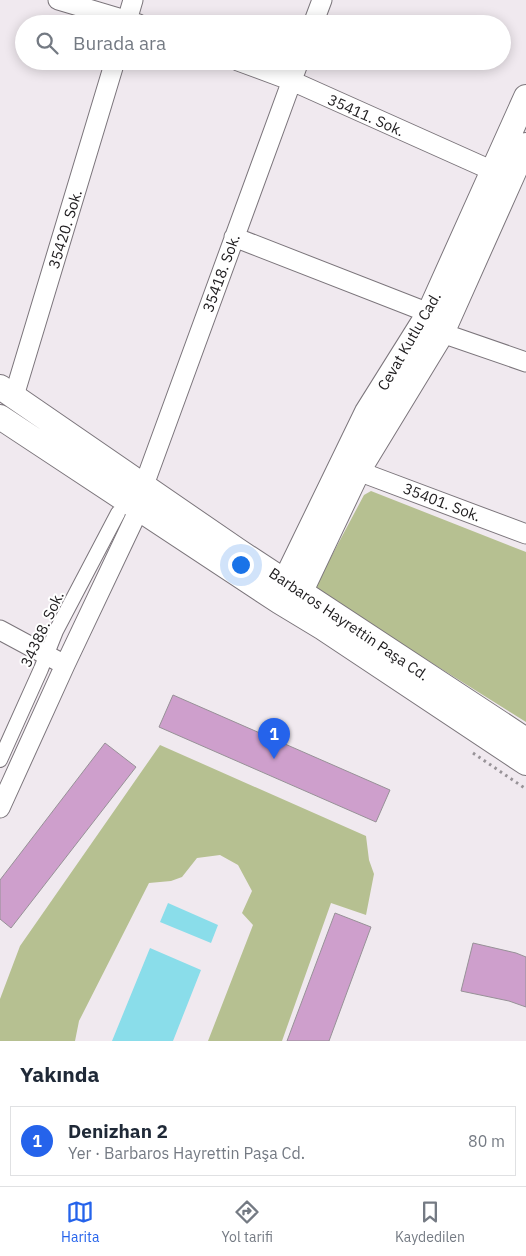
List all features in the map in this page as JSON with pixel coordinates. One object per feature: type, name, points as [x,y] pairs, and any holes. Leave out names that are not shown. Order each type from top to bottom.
[{"type":"street","points":[[58,0],[108,15]]},
{"type":"street","points":[[132,15],[133,0]]},
{"type":"street","points":[[316,15],[322,0]]},
{"type":"street","name":"35420. Sok.","points":[[7,392],[112,70]]},
{"type":"street","name":"35411. Sok.","points":[[262,70],[511,171]]},
{"type":"street","name":"35418. Sok.","points":[[144,485],[296,70]]},
{"type":"street","name":"Cevat Kutlu Cad.","points":[[293,586],[358,471],[442,333],[511,171],[526,97]]},
{"type":"street","name":"Cevat Kutlu Cad.","points":[[293,586],[367,412],[429,313],[526,145]]},
{"type":"street","points":[[234,237],[429,313]]},
{"type":"street","points":[[442,333],[526,362]]},
{"type":"street","name":"Barbaros Hayrettin Paşa Cd.","points":[[7,392],[293,586],[526,740]]},
{"type":"street","name":"Barbaros Hayrettin Paşa Cd.","points":[[0,417],[128,511],[324,628],[526,763]]},
{"type":"street","name":"35401. Sok.","points":[[358,471],[526,534]]},
{"type":"street","points":[[0,808],[65,665],[128,511]]},
{"type":"street","name":"34388. Sok.","points":[[0,760],[56,631],[128,511]]},
{"type":"street","points":[[0,630],[65,665]]},
{"type":"green space","points":[[371,491],[526,552],[526,722],[314,589],[364,495]]},
{"type":"green space","points":[[160,745],[366,836],[369,860],[374,874],[366,915],[331,903],[282,1041],[208,1041],[253,925],[242,913],[252,891],[238,865],[220,855],[197,858],[182,877],[171,881],[149,883],[79,1021],[75,1041],[0,1041],[0,999],[20,946]]},
{"type":"water","points":[[168,903],[218,925],[211,943],[160,922]]},
{"type":"water","points":[[150,948],[201,970],[173,1041],[112,1041]]},
{"type":"building","points":[[173,695],[390,790],[376,822],[159,727]]},
{"type":"building","points":[[105,743],[136,767],[11,928],[0,919],[0,880]]},
{"type":"building","points":[[335,913],[371,927],[329,1041],[287,1041]]},
{"type":"building","points":[[473,943],[526,957],[526,1007],[509,1001],[461,991]]},
{"type":"place","name":"Denizhan 2","points":[[274,759]]}]
